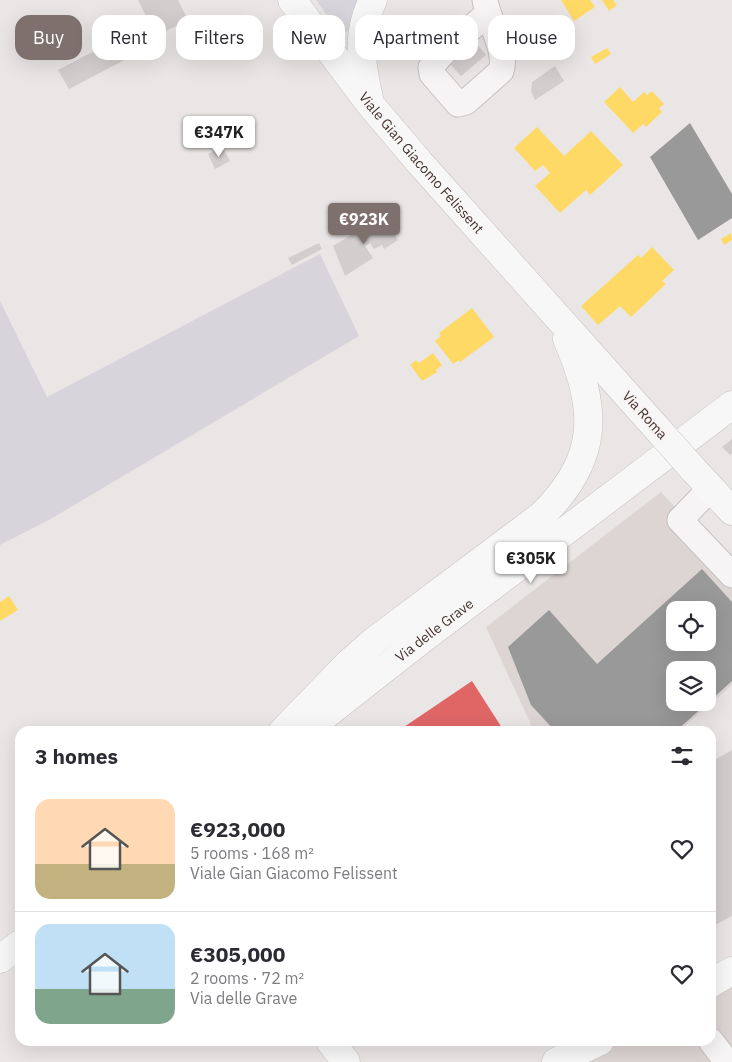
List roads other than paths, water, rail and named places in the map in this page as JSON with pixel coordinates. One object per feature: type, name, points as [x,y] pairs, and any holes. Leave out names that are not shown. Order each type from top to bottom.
[{"type":"main road","name":"Viale Gian Giacomo Felissent","points":[[292,0],[370,104],[558,319]]},
{"type":"main road","points":[[370,104],[360,51],[364,21],[373,0]]},
{"type":"main road","points":[[288,726],[367,647],[541,516],[570,483],[586,442],[588,400],[578,364],[558,319]]},
{"type":"main road","name":"Via Roma","points":[[558,319],[732,511]]},
{"type":"main road","name":"Via delle Grave","points":[[311,726],[421,640],[732,405]]},
{"type":"main road","points":[[716,980],[732,971]]},
{"type":"main road","points":[[334,1046],[346,1062]]},
{"type":"main road","points":[[556,1062],[589,1046]]},
{"type":"street","points":[[711,488],[680,520],[732,574]]},
{"type":"street","points":[[563,1062],[590,1046]]},
{"type":"street","points":[[715,1046],[727,1062]]}]
